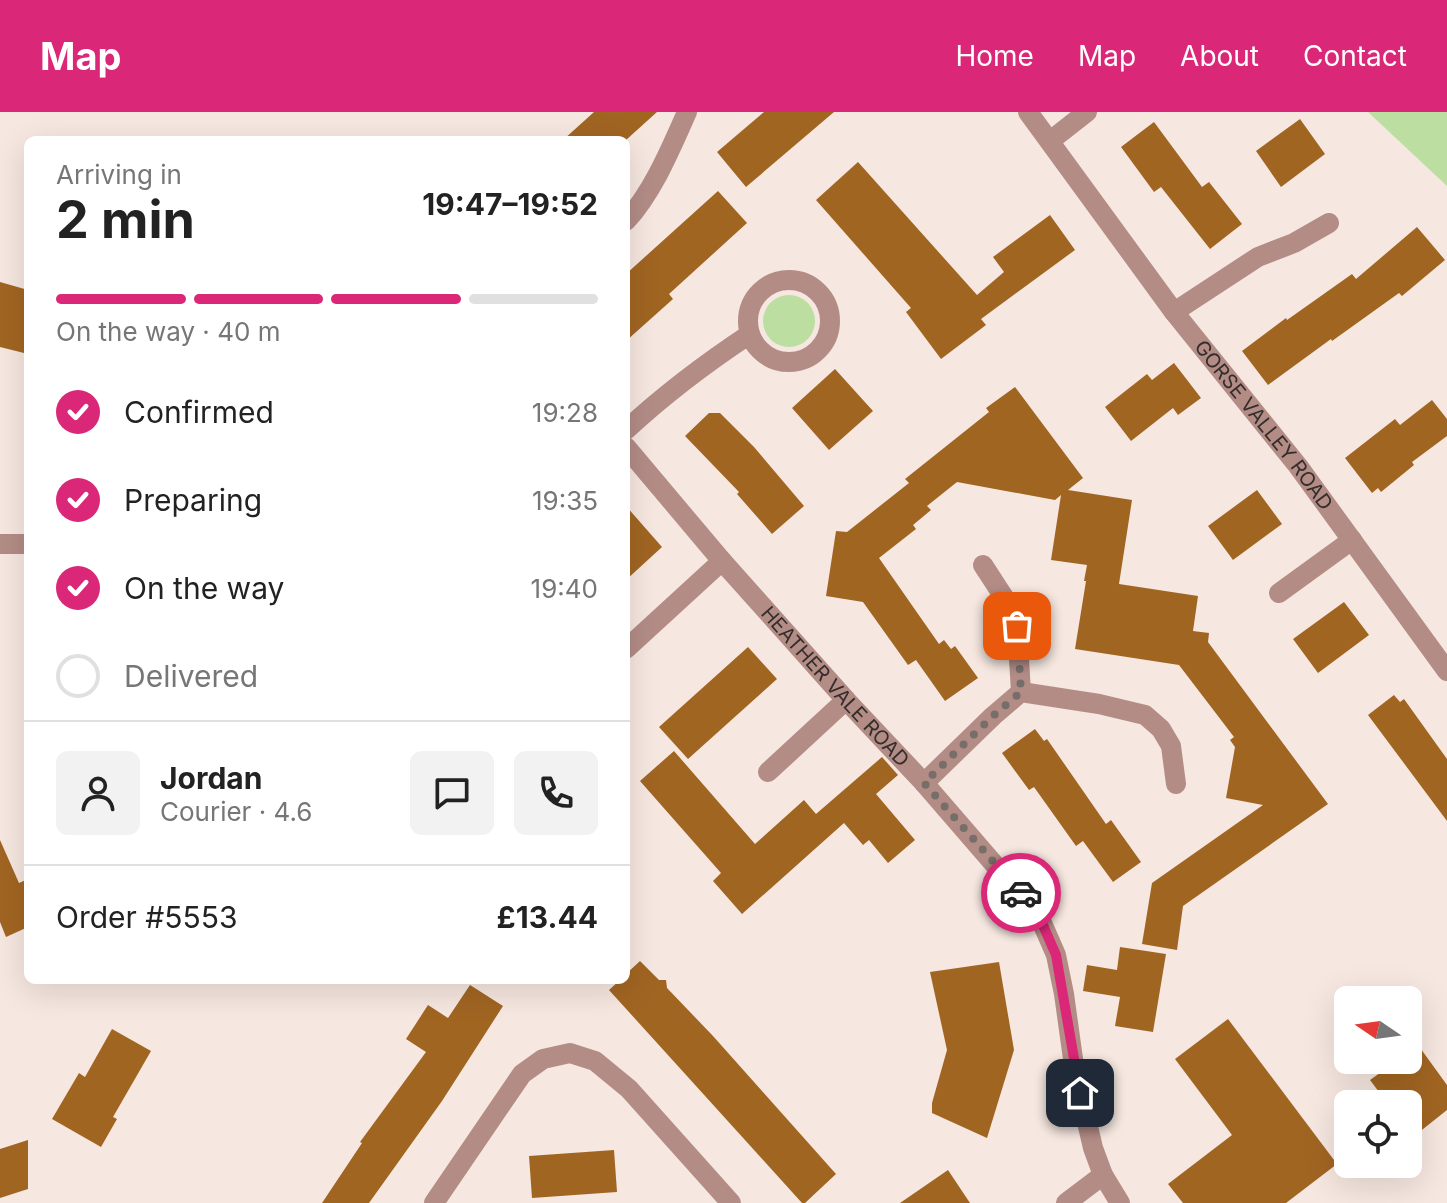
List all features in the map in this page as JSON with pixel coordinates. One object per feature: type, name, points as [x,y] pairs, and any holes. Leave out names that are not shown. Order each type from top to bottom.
[{"type":"street","points":[[630,217],[668,154],[687,112]]},
{"type":"street","name":"GORSE VALLEY ROAD","points":[[1028,112],[1174,312],[1298,466],[1447,671]]},
{"type":"street","points":[[1050,141],[1087,112]]},
{"type":"street","points":[[1174,312],[1258,257],[1294,243],[1329,223]]},
{"type":"street","points":[[793,280],[809,285],[821,294],[829,309],[830,325],[826,340],[816,353],[802,361],[786,362],[770,358],[758,348],[750,334],[748,317],[753,302],[763,289],[777,282],[793,280]]},
{"type":"street","points":[[630,426],[701,367],[750,334]]},
{"type":"street","name":"HEATHER VALE ROAD","points":[[630,452],[722,561],[924,783],[1039,916],[1056,955],[1074,1066],[1093,1148],[1103,1175],[1120,1203]]},
{"type":"street","points":[[1279,593],[1352,540]]},
{"type":"street","points":[[0,544],[24,544]]},
{"type":"street","points":[[630,645],[722,561]]},
{"type":"street","points":[[983,565],[1011,608],[1017,626],[1021,692]]},
{"type":"street","points":[[924,783],[1021,692],[1099,704],[1145,715],[1161,729],[1171,746],[1176,784]]},
{"type":"street","points":[[768,772],[846,700]]},
{"type":"street","points":[[434,1203],[522,1074],[543,1059],[570,1053],[595,1061],[629,1089],[731,1203]]},
{"type":"street","points":[[1066,1203],[1103,1175]]},
{"type":"green space","points":[[1368,112],[1447,112],[1447,186]]},
{"type":"green space","points":[[789,295],[807,303],[815,321],[807,339],[789,347],[771,339],[763,321],[771,303]]},
{"type":"building","points":[[594,112],[657,112],[630,136],[567,136]]},
{"type":"building","points":[[764,112],[834,112],[746,187],[717,152]]},
{"type":"building","points":[[1300,119],[1325,154],[1281,187],[1256,151]]},
{"type":"building","points":[[1154,122],[1202,187],[1209,182],[1242,224],[1210,249],[1161,187],[1154,192],[1121,147]]},
{"type":"building","points":[[858,162],[977,295],[1004,272],[993,257],[1050,215],[1075,250],[981,319],[986,325],[941,359],[906,312],[911,308],[816,200]]},
{"type":"building","points":[[718,191],[747,223],[669,294],[673,299],[630,337],[630,270]]},
{"type":"building","points":[[1417,227],[1445,260],[1402,296],[1399,293],[1268,385],[1242,351],[1352,274],[1356,279]]},
{"type":"building","points":[[0,282],[24,289],[24,353],[0,347]]},
{"type":"building","points":[[1174,363],[1201,398],[1178,415],[1173,408],[1131,441],[1105,407],[1147,374],[1152,380]]},
{"type":"building","points":[[835,369],[873,411],[829,450],[792,408]]},
{"type":"building","points":[[1015,387],[1083,478],[1068,490],[1132,500],[1119,584],[1198,596],[1193,631],[1209,633],[1208,642],[1328,804],[1183,906],[1177,950],[1142,944],[1152,883],[1263,805],[1226,798],[1235,747],[1230,740],[1234,737],[1179,665],[1075,649],[1087,565],[1051,560],[1061,495],[1055,500],[957,482],[927,506],[931,510],[913,525],[916,529],[879,558],[939,644],[944,640],[951,649],[955,646],[978,678],[945,701],[916,660],[908,665],[863,602],[826,596],[836,531],[847,532],[909,483],[905,479],[989,412],[986,408]]},
{"type":"building","points":[[1432,400],[1447,419],[1447,436],[1412,462],[1414,465],[1381,492],[1378,488],[1372,493],[1345,458],[1395,419],[1400,425]]},
{"type":"building","points":[[709,413],[720,413],[754,447],[804,506],[772,534],[737,494],[739,492],[685,436]]},
{"type":"building","points":[[1257,490],[1282,524],[1233,560],[1208,526]]},
{"type":"building","points":[[630,511],[662,547],[630,576]]},
{"type":"building","points":[[1344,602],[1369,635],[1318,673],[1293,639]]},
{"type":"building","points":[[748,647],[777,679],[688,759],[659,727]]},
{"type":"building","points":[[1394,695],[1400,702],[1404,699],[1447,759],[1447,821],[1368,715]]},
{"type":"building","points":[[1035,729],[1044,741],[1047,739],[1106,824],[1111,820],[1141,862],[1113,882],[1083,841],[1076,846],[1034,787],[1029,790],[1002,753]]},
{"type":"building","points":[[674,751],[755,844],[804,800],[816,814],[882,757],[898,775],[876,794],[915,840],[888,863],[869,840],[863,845],[844,823],[742,914],[713,881],[721,873],[640,781]]},
{"type":"building","points":[[0,840],[19,883],[24,881],[24,929],[6,937],[0,922]]},
{"type":"building","points":[[1120,947],[1166,954],[1153,1032],[1115,1026],[1120,997],[1083,991],[1087,965],[1117,970]]},
{"type":"building","points":[[640,961],[659,980],[666,980],[667,988],[836,1174],[805,1203],[609,990],[616,984],[630,984],[630,970]]},
{"type":"building","points":[[999,962],[1014,1050],[987,1138],[932,1113],[947,1050],[930,972]]},
{"type":"building","points":[[470,985],[503,1006],[442,1101],[369,1203],[322,1203],[360,1142],[426,1052],[406,1039],[428,1005],[448,1018]]},
{"type":"building","points":[[1228,1019],[1334,1160],[1334,1166],[1286,1203],[1183,1203],[1168,1184],[1232,1135],[1175,1059]]},
{"type":"building","points":[[112,1029],[151,1051],[113,1117],[117,1119],[101,1147],[52,1119],[79,1073],[85,1077]]},
{"type":"building","points":[[1422,1051],[1447,1085],[1447,1110],[1422,1130],[1422,1090],[1378,1090],[1370,1080],[1378,1074],[1422,1074]]},
{"type":"building","points":[[28,1140],[28,1189],[0,1198],[0,1149]]},
{"type":"building","points":[[614,1150],[617,1192],[532,1198],[529,1156]]},
{"type":"building","points":[[948,1170],[970,1203],[900,1203]]},
{"type":"way so far","points":[[1017,626],[1021,692],[924,783],[1021,893]]},
{"type":"route","points":[[1021,893],[1039,916],[1056,955],[1080,1093]]}]
